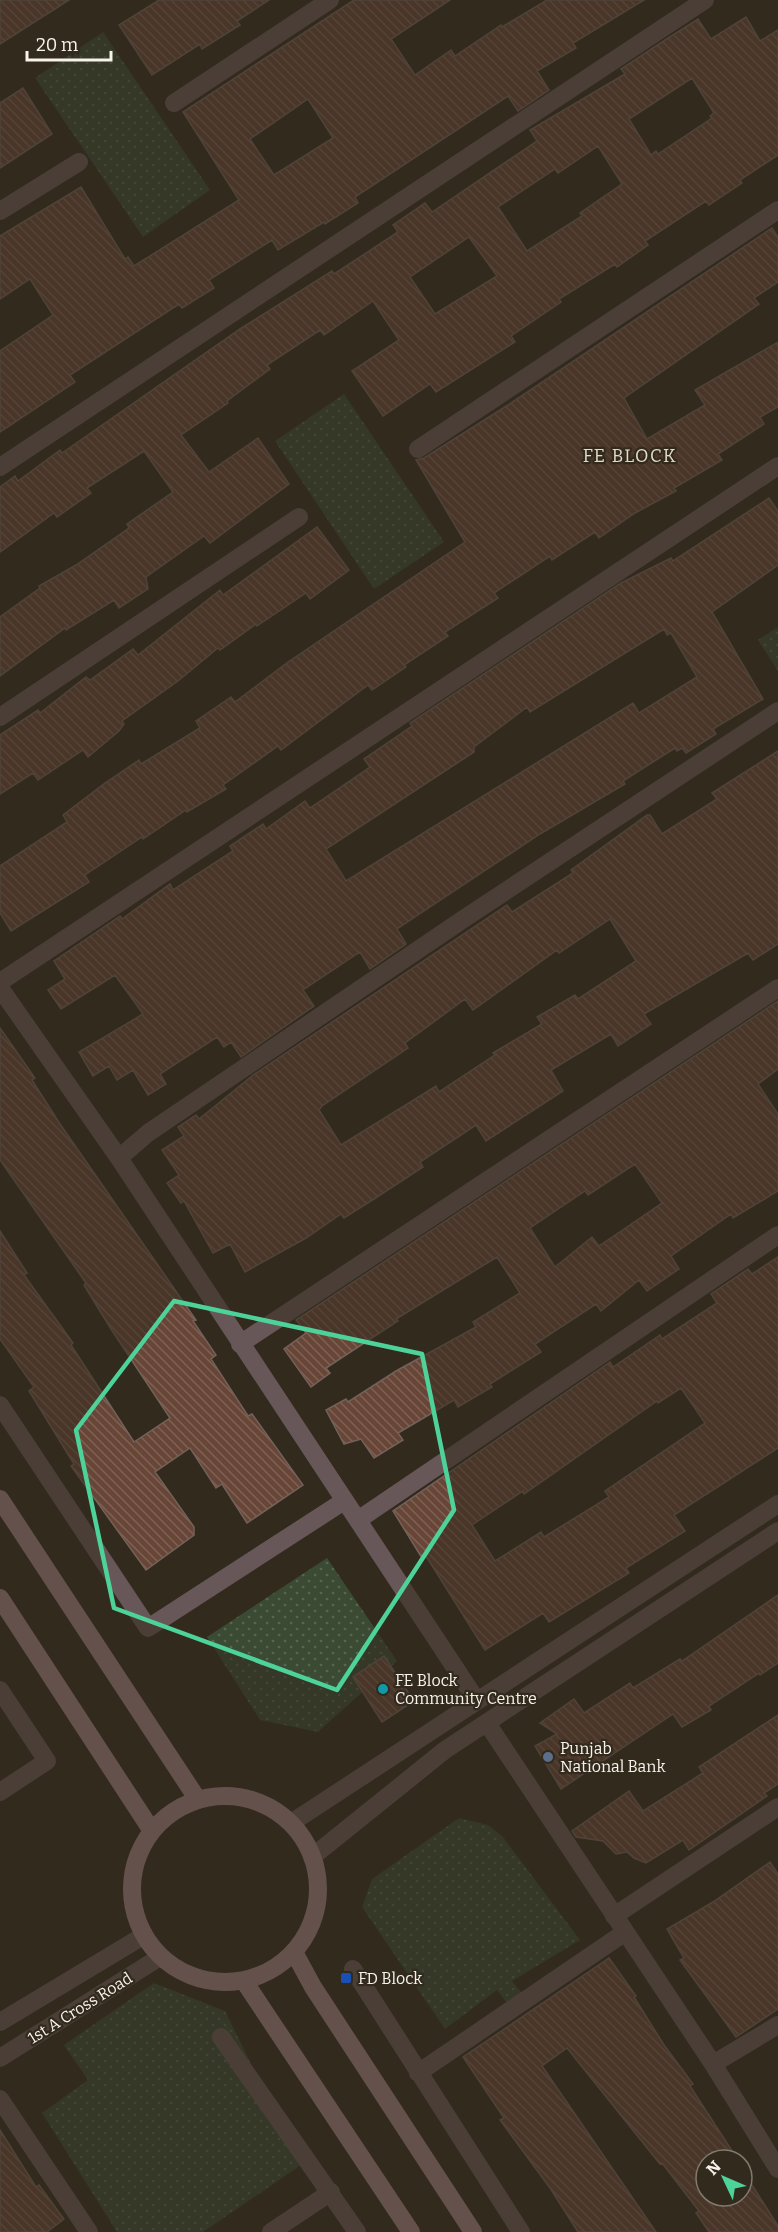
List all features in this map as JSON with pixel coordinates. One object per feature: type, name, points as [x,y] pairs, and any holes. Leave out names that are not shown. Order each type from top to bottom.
[{"type":"main road","points":[[0,1499],[198,1800]]},
{"type":"main road","points":[[0,1598],[153,1831]]},
{"type":"main road","points":[[215,1797],[247,1798],[277,1812],[291,1823],[312,1857],[318,1896],[310,1928],[294,1952],[268,1972],[244,1981],[211,1982],[180,1972],[160,1957],[143,1936],[134,1913],[132,1880],[141,1849],[153,1831],[172,1812],[198,1800],[215,1797]]},
{"type":"main road","points":[[294,1952],[313,1987],[473,2232]]},
{"type":"main road","points":[[244,1981],[411,2232]]},
{"type":"street","points":[[174,103],[330,0]]},
{"type":"street","points":[[0,467],[705,0]]},
{"type":"street","points":[[0,211],[80,162]]},
{"type":"street","points":[[418,449],[778,210]]},
{"type":"street","points":[[0,982],[778,466]]},
{"type":"street","points":[[0,717],[299,517]]},
{"type":"street","points":[[119,1158],[148,1133],[465,918],[778,711]]},
{"type":"street","points":[[0,988],[119,1158],[477,1701]]},
{"type":"street","points":[[240,1344],[778,988]]},
{"type":"street","points":[[358,1520],[778,1235]]},
{"type":"street","points":[[0,1405],[148,1628],[344,1501]]},
{"type":"street","points":[[291,1823],[778,1503]]},
{"type":"street","points":[[312,1857],[445,1750],[778,1531]]},
{"type":"street","points":[[579,1634],[591,1654]]},
{"type":"street","points":[[0,1690],[47,1761],[0,1792]]},
{"type":"street","points":[[487,1723],[624,1933],[713,2064],[778,2169]]},
{"type":"street","points":[[614,1916],[778,1807]]},
{"type":"street","points":[[418,2073],[624,1933]]},
{"type":"street","name":"1st A Cross Road","points":[[0,2022],[143,1936]]},
{"type":"street","name":"1st A Cross Road","points":[[0,2058],[160,1957]]},
{"type":"street","points":[[353,1969],[521,2232]]},
{"type":"street","points":[[713,2064],[778,2025]]},
{"type":"street","points":[[221,2037],[357,2232]]},
{"type":"street","points":[[0,2099],[89,2232]]},
{"type":"street","points":[[271,2232],[331,2192]]},
{"type":"highlighted area","points":[[174,1301],[422,1354],[454,1510],[337,1690],[114,1608],[76,1430]]},
{"type":"green space","points":[[103,32],[210,190],[143,237],[35,78]]},
{"type":"green space","points":[[344,394],[444,542],[374,589],[275,441]]},
{"type":"green space","points":[[778,627],[778,671],[758,640]]},
{"type":"green space","points":[[327,1558],[397,1661],[318,1732],[260,1720],[207,1637]]},
{"type":"green space","points":[[459,1818],[488,1825],[503,1837],[580,1940],[512,1981],[525,1997],[510,2007],[497,1990],[445,2029],[362,1907],[372,1879]]},
{"type":"green space","points":[[154,1983],[225,2011],[301,2165],[203,2232],[117,2232],[42,2113],[88,2080],[64,2045]]},
{"type":"building","points":[[0,0],[69,0],[0,44]]},
{"type":"building","points":[[159,0],[269,0],[237,21],[240,25],[202,49],[200,44],[152,75],[119,25]]},
{"type":"building","points":[[354,0],[450,0],[391,39],[415,75],[451,50],[455,56],[501,25],[502,27],[547,0],[644,0],[573,43],[576,48],[537,71],[549,90],[518,111],[508,96],[355,197],[358,203],[325,224],[324,222],[278,250],[272,240],[209,280],[214,288],[182,308],[179,304],[70,375],[75,382],[0,432],[0,351],[53,315],[30,279],[0,299],[0,236],[81,187],[125,259],[128,257],[134,266],[239,200],[183,112]],"holes":[[[308,99],[333,138],[274,175],[250,139]]]},
{"type":"building","points":[[746,17],[760,41],[778,30],[778,155],[740,180],[742,183],[709,205],[706,201],[645,241],[648,245],[617,267],[615,264],[559,299],[561,302],[511,336],[515,342],[436,392],[430,384],[383,416],[352,371],[399,340],[373,301],[324,335],[320,330],[267,365],[270,369],[227,401],[228,403],[181,435],[209,472],[258,438],[289,484],[210,543],[204,536],[146,577],[148,589],[119,608],[114,600],[66,630],[65,628],[0,676],[0,617],[40,588],[39,586],[76,565],[129,528],[127,524],[173,492],[144,451],[87,488],[91,493],[57,517],[54,513],[0,552],[0,487],[15,476],[18,481],[60,450],[62,453],[240,329],[332,271],[334,274],[398,232],[393,225],[425,203],[432,212],[537,141],[530,130],[625,74],[621,69],[698,19],[711,39]],"holes":[[[692,78],[714,113],[710,116],[712,118],[658,154],[656,151],[651,155],[629,119]],[[598,146],[622,184],[580,213],[582,216],[527,251],[498,207],[555,169],[558,173]],[[469,237],[497,276],[435,314],[410,277]]]},
{"type":"building","points":[[23,88],[52,134],[0,168],[0,103]]},
{"type":"building","points":[[772,228],[778,237],[778,282],[754,298],[759,304],[624,398],[647,439],[705,405],[695,390],[778,342],[778,407],[760,417],[764,424],[718,454],[722,460],[674,488],[676,491],[635,513],[599,538],[595,532],[552,560],[550,556],[494,593],[498,598],[445,632],[448,636],[404,665],[406,667],[372,690],[368,685],[281,750],[278,746],[223,785],[226,789],[187,812],[186,810],[143,839],[142,837],[85,875],[89,882],[11,931],[0,913],[0,866],[67,822],[63,815],[105,783],[139,760],[141,764],[200,728],[196,721],[231,697],[235,702],[288,662],[465,542],[416,460],[424,458],[508,405]]},
{"type":"building","points":[[769,498],[778,511],[778,565],[712,612],[763,699],[713,729],[716,734],[686,753],[682,748],[677,751],[675,748],[623,781],[625,784],[540,834],[397,929],[406,944],[370,969],[360,952],[303,990],[314,1006],[241,1057],[231,1042],[224,1047],[217,1037],[160,1074],[166,1084],[148,1095],[133,1070],[117,1080],[109,1066],[93,1076],[79,1052],[143,1014],[115,975],[61,1009],[48,990],[65,979],[54,961],[120,916],[122,919],[170,884],[173,890],[233,851],[230,846],[263,824],[266,829],[305,801],[310,808],[370,767],[364,759],[412,726],[410,723],[621,583],[671,558],[673,561]],"holes":[[[664,629],[667,635],[671,633],[697,677],[639,713],[633,703],[346,881],[326,849],[474,752],[474,747],[527,707],[530,712]]]},
{"type":"building","points":[[317,527],[349,570],[310,599],[306,593],[220,650],[218,648],[178,681],[122,721],[124,724],[119,731],[88,757],[83,750],[38,780],[33,773],[0,794],[0,735],[38,710],[40,713],[86,677],[90,680],[133,649],[138,655],[220,590],[223,595]]},
{"type":"building","points":[[778,751],[778,944],[753,960],[748,953],[644,1014],[651,1024],[618,1046],[611,1034],[551,1070],[563,1091],[486,1141],[476,1125],[420,1162],[423,1167],[374,1199],[344,1218],[341,1214],[306,1238],[245,1272],[230,1244],[213,1253],[184,1201],[181,1203],[167,1183],[179,1175],[162,1150],[184,1136],[178,1127],[196,1115],[199,1119],[253,1075],[507,905],[512,912],[573,873],[571,870],[647,815],[650,815],[662,834],[717,799],[712,793]],"holes":[[[610,919],[636,961],[578,999],[575,995],[537,1017],[542,1024],[493,1053],[495,1055],[439,1092],[436,1086],[341,1145],[319,1110],[408,1048],[405,1043],[465,999],[473,1010],[557,950],[559,953]]]},
{"type":"building","points":[[778,1001],[778,1069],[758,1084],[778,1114],[778,1191],[733,1218],[731,1214],[671,1256],[679,1269],[647,1291],[639,1280],[601,1311],[596,1304],[535,1344],[541,1352],[490,1384],[492,1387],[458,1407],[454,1400],[398,1433],[403,1440],[374,1458],[361,1439],[344,1444],[326,1410],[346,1399],[348,1402],[396,1371],[476,1327],[473,1322],[520,1293],[497,1257],[396,1319],[398,1321],[326,1368],[330,1373],[311,1387],[284,1349],[306,1333],[296,1320]],"holes":[[[635,1164],[662,1203],[599,1246],[592,1237],[555,1267],[530,1228],[585,1191],[588,1195]]]},
{"type":"building","points":[[0,1028],[35,1078],[32,1080],[60,1124],[196,1320],[193,1321],[216,1355],[211,1359],[248,1416],[252,1414],[303,1485],[247,1523],[222,1484],[216,1488],[190,1448],[155,1472],[194,1527],[194,1535],[146,1570],[71,1466],[74,1464],[29,1391],[34,1387],[0,1339],[0,1231],[27,1273],[24,1275],[73,1343],[71,1345],[134,1442],[170,1418],[111,1329],[84,1285],[86,1283],[0,1160]]},
{"type":"building","points":[[778,1257],[778,1448],[674,1515],[685,1531],[626,1568],[629,1573],[549,1622],[543,1613],[485,1650],[426,1556],[422,1558],[393,1511],[610,1362],[613,1367],[660,1335],[662,1339],[717,1303],[711,1294],[748,1269],[752,1274]],"holes":[[[681,1388],[705,1423],[605,1491],[609,1497],[544,1537],[541,1532],[495,1561],[472,1525],[523,1491],[524,1494],[657,1401],[658,1403]]]},
{"type":"building","points":[[778,1595],[778,1663],[709,1706],[711,1710],[682,1727],[673,1714],[561,1789],[535,1746],[557,1734],[540,1723],[574,1699],[584,1713],[630,1683],[633,1688],[680,1659],[682,1661]]},
{"type":"building","name":"FE Block Community Centre","points":[[384,1656],[414,1701],[382,1722],[353,1677]]},
{"type":"building","points":[[778,1715],[778,1784],[764,1793],[767,1796],[689,1850],[683,1840],[646,1863],[627,1852],[616,1854],[603,1841],[576,1837],[572,1831],[629,1791],[643,1811],[703,1773],[699,1767]]},
{"type":"building","points":[[770,1862],[778,1874],[778,2009],[736,2037],[680,1960],[684,1958],[667,1929],[713,1902]]},
{"type":"building","points":[[609,1958],[636,1996],[634,1997],[664,2045],[693,2084],[690,2086],[730,2148],[694,2148],[694,2205],[567,2048],[542,2066],[656,2232],[578,2232],[550,2188],[500,2120],[504,2118],[463,2057]]},
{"type":"building","points":[[0,2130],[36,2187],[39,2185],[64,2219],[47,2232],[0,2232]]},
{"type":"building","points":[[754,2188],[778,2226],[778,2232],[709,2232],[696,2213],[699,2211],[697,2208],[754,2208]]},
{"type":"place","name":"FE Block Community Centre","points":[[383,1689]]},
{"type":"place","name":"Punjab National Bank","points":[[548,1757]]},
{"type":"place","name":"FD Block","points":[[346,1978]]},
{"type":"district","name":"FE BLOCK","points":[[630,456]]}]
